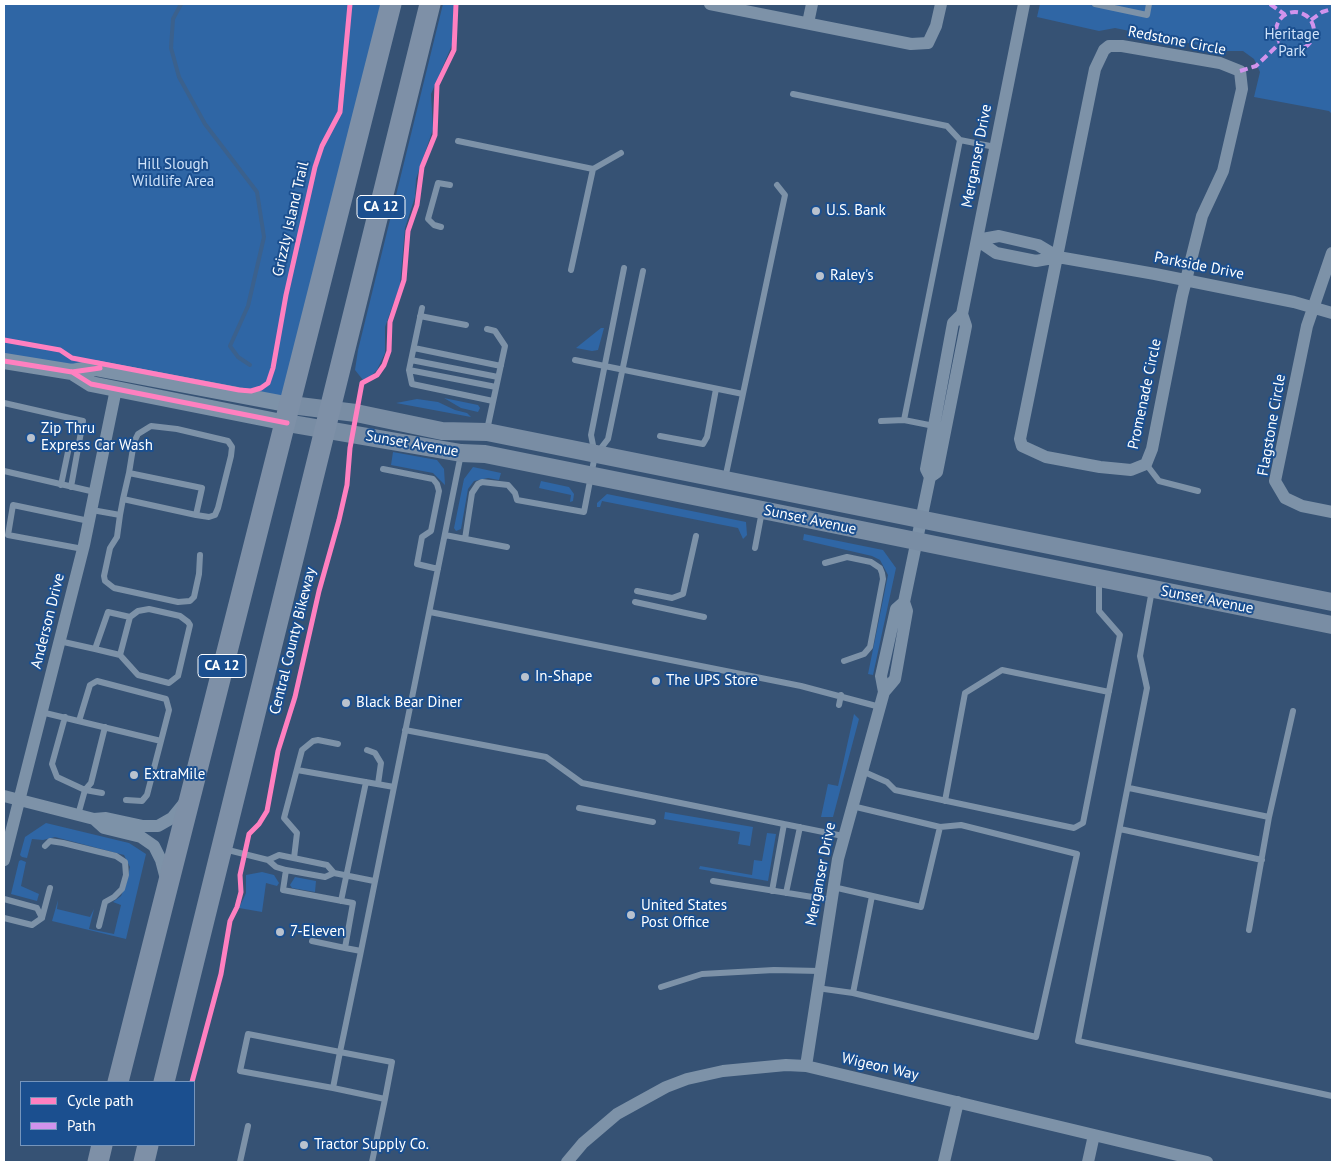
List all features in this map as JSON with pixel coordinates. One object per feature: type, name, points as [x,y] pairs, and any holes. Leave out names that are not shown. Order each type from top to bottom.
[{"type":"highway","name":"CA 12","points":[[118,1081],[188,798],[289,414],[391,4]]},
{"type":"highway","name":"CA 12","points":[[164,1081],[329,420],[430,4]]},
{"type":"highway","points":[[98,1162],[102,1146]]},
{"type":"highway","points":[[144,1162],[148,1146]]},
{"type":"main road","name":"Sunset Avenue","points":[[289,414],[442,432],[486,432],[1332,602]]},
{"type":"main road","name":"Sunset Avenue","points":[[329,420],[461,453],[485,454],[591,477],[1332,625]]},
{"type":"street","points":[[710,4],[911,44],[928,42],[936,26],[941,4]]},
{"type":"street","points":[[808,23],[812,4]]},
{"type":"street","name":"Merganser Drive","points":[[930,477],[937,472],[966,326],[962,314],[1024,4]]},
{"type":"street","name":"Redstone Circle","points":[[1058,257],[1095,69],[1104,50],[1110,46],[1122,46],[1170,54],[1220,63],[1240,71],[1242,89],[1223,171],[1202,216],[1186,280]]},
{"type":"street","name":"Parkside Drive","points":[[977,240],[996,253],[1036,261],[1058,257],[1186,280],[1332,313]]},
{"type":"street","name":"Flagstone Circle","points":[[1332,253],[1312,307],[1275,481],[1285,498],[1302,506],[1332,512]]},
{"type":"street","name":"Promenade Circle","points":[[1058,257],[1020,438],[1022,446],[1046,457],[1100,467],[1131,470],[1146,464],[1152,449],[1186,280]]},
{"type":"street","name":"Merganser Drive","points":[[806,1066],[832,894],[843,836],[884,692],[882,676],[896,609],[904,602],[930,477],[926,469],[953,323],[962,314]]},
{"type":"street","points":[[4,361],[72,372],[95,368],[178,384],[289,414]]},
{"type":"street","points":[[72,372],[91,384],[116,389],[289,414]]},
{"type":"street","points":[[116,389],[126,381],[165,389],[178,384]]},
{"type":"street","name":"Anderson Drive","points":[[4,860],[83,549],[116,389]]},
{"type":"street","points":[[4,796],[94,819],[106,818],[143,826],[158,826],[172,818],[188,798]]},
{"type":"street","points":[[94,819],[104,828],[141,837],[154,846],[161,860],[167,886]]},
{"type":"street","name":"Wigeon Way","points":[[567,1162],[583,1143],[617,1114],[673,1084],[686,1079],[740,1068],[806,1066],[1206,1162]]},
{"type":"street","points":[[944,1162],[958,1102]]},
{"type":"street","points":[[1088,1162],[1094,1135]]},
{"type":"lane","points":[[1095,4],[1147,15],[1149,4]]},
{"type":"lane","points":[[793,94],[947,126],[960,140],[995,147]]},
{"type":"lane","points":[[904,420],[960,140]]},
{"type":"lane","points":[[458,141],[593,169],[620,153]]},
{"type":"lane","points":[[571,270],[593,169]]},
{"type":"lane","points":[[441,227],[434,225],[428,219],[438,183],[450,185]]},
{"type":"lane","points":[[725,480],[785,195],[777,185]]},
{"type":"lane","points":[[464,539],[472,493],[478,484],[488,481],[508,485],[515,492],[517,500],[584,512],[595,455],[591,435],[624,268]]},
{"type":"lane","points":[[595,455],[608,439],[643,271]]},
{"type":"lane","points":[[422,308],[409,370],[412,384],[493,401]]},
{"type":"lane","points":[[420,316],[466,325]]},
{"type":"lane","points":[[486,432],[505,346],[495,331],[487,329]]},
{"type":"lane","points":[[414,348],[501,366]]},
{"type":"lane","points":[[411,360],[498,377]]},
{"type":"lane","points":[[575,360],[742,394]]},
{"type":"lane","points":[[409,370],[496,386]]},
{"type":"lane","points":[[660,436],[703,444],[707,437],[716,389]]},
{"type":"lane","points":[[4,396],[12,405]]},
{"type":"lane","points":[[4,403],[83,422],[71,487]]},
{"type":"lane","points":[[881,421],[904,420],[934,426]]},
{"type":"lane","points":[[124,499],[196,515],[209,517],[215,515],[231,456],[232,447],[228,441],[177,429],[151,426],[138,434],[134,442],[117,537],[110,548],[104,576],[109,585],[114,588],[178,602],[190,602],[194,596],[199,574],[200,555]]},
{"type":"lane","points":[[58,443],[68,446],[61,484]]},
{"type":"lane","points":[[333,1088],[461,453]]},
{"type":"lane","points":[[1146,464],[1159,481],[1198,491]]},
{"type":"lane","points":[[383,469],[433,479],[437,484],[439,491],[431,531],[422,537],[416,564],[438,569]]},
{"type":"lane","points":[[4,471],[95,492]]},
{"type":"lane","points":[[129,472],[202,488],[196,515]]},
{"type":"lane","points":[[83,549],[8,535],[13,505],[90,515],[120,515]]},
{"type":"lane","points":[[755,548],[763,510]]},
{"type":"lane","points":[[445,535],[507,547]]},
{"type":"lane","points":[[637,591],[672,598],[683,594],[696,536]]},
{"type":"lane","points":[[825,563],[842,557],[855,559],[871,562],[880,568],[882,572],[883,579],[870,647],[864,654],[844,661]]},
{"type":"lane","points":[[862,771],[887,782],[894,790],[1074,828],[1083,823],[1120,635],[1100,611],[1099,578]]},
{"type":"lane","points":[[1152,589],[1140,656],[1147,688],[1129,788],[1078,1041],[1332,1096]]},
{"type":"lane","points":[[635,602],[704,617]]},
{"type":"lane","points":[[60,641],[120,655],[138,675],[169,684],[178,676],[190,626],[180,616],[149,609],[138,611],[130,617],[120,655]]},
{"type":"lane","points":[[95,650],[108,612],[130,617]]},
{"type":"lane","points":[[430,612],[841,696],[880,707]]},
{"type":"lane","points":[[945,801],[965,693],[1002,670],[1109,692]]},
{"type":"lane","points":[[79,721],[92,682],[97,681],[163,697],[169,710],[145,799],[139,802],[126,800]]},
{"type":"lane","points":[[839,706],[841,696]]},
{"type":"lane","points":[[1249,930],[1293,711]]},
{"type":"lane","points":[[41,712],[161,741]]},
{"type":"lane","points":[[65,717],[52,764],[57,777],[85,790],[102,793]]},
{"type":"lane","points":[[78,815],[85,790],[91,783],[105,727]]},
{"type":"lane","points":[[405,730],[546,757],[582,783],[843,836]]},
{"type":"lane","points":[[294,858],[297,833],[284,818],[302,750],[313,741],[338,744]]},
{"type":"lane","points":[[367,750],[375,753],[381,763],[378,784]]},
{"type":"lane","points":[[296,770],[394,787]]},
{"type":"lane","points":[[341,901],[366,782]]},
{"type":"lane","points":[[1129,788],[1270,818]]},
{"type":"lane","points":[[817,988],[853,993],[1036,1037],[1077,854],[961,825],[940,827],[852,806]]},
{"type":"lane","points":[[579,808],[653,822]]},
{"type":"lane","points":[[772,891],[784,824]]},
{"type":"lane","points":[[713,881],[786,893],[872,896],[921,908],[940,827]]},
{"type":"lane","points":[[786,893],[800,828]]},
{"type":"lane","points":[[1120,829],[1262,860]]},
{"type":"lane","points":[[45,846],[50,842],[56,842],[121,858],[127,868],[122,889],[105,902],[100,926]]},
{"type":"lane","points":[[222,849],[268,860],[276,868],[325,878],[334,873],[374,881]]},
{"type":"lane","points":[[268,860],[279,855],[327,865],[334,873]]},
{"type":"lane","points":[[286,870],[283,890],[353,903],[345,948]]},
{"type":"lane","points":[[4,918],[32,925],[42,918],[50,888]]},
{"type":"lane","points":[[853,993],[872,896]]},
{"type":"lane","points":[[4,900],[37,908],[42,918]]},
{"type":"lane","points":[[312,942],[361,951]]},
{"type":"lane","points":[[661,987],[702,974],[774,970],[820,971]]},
{"type":"lane","points":[[372,1162],[385,1099],[392,1062],[248,1034],[240,1071],[385,1099]]},
{"type":"lane","points":[[240,1162],[248,1126]]},
{"type":"green space","name":"Hill Slough Wildlife Area","points":[[4,4],[391,4],[291,405],[4,359]]},
{"type":"green space","points":[[443,4],[454,4],[452,45],[431,94],[433,129],[416,179],[415,197],[405,228],[400,285],[385,327],[385,353],[377,370],[363,380],[355,370],[358,350]]},
{"type":"green space","name":"Heritage Park","points":[[1040,4],[1332,4],[1332,114],[1329,111],[1254,97],[1260,72],[1254,59],[1243,51],[1227,51],[1115,28],[1099,31],[1037,17]]},
{"type":"green space","points":[[601,328],[604,328],[598,350],[592,351],[576,348]]},
{"type":"green space","points":[[444,398],[478,405],[480,408],[478,412],[461,408]]},
{"type":"green space","points":[[417,399],[438,402],[467,413],[471,417],[396,403]]},
{"type":"green space","points":[[393,452],[437,460],[444,469],[445,485],[433,473],[391,465]]},
{"type":"green space","points":[[473,467],[501,473],[499,480],[488,478],[474,481],[468,489],[461,529],[456,531],[454,528],[464,479]]},
{"type":"green space","points":[[541,481],[569,487],[574,494],[573,501],[570,502],[571,495],[539,488]]},
{"type":"green space","points":[[607,494],[746,522],[747,535],[743,539],[738,528],[602,501],[600,507],[597,507],[597,503]]},
{"type":"green space","points":[[804,534],[883,550],[896,568],[873,675],[868,674],[888,575],[880,560],[872,556],[803,540]]},
{"type":"green space","points":[[854,714],[859,719],[833,817],[821,817],[828,784],[838,786]]},
{"type":"green space","points":[[665,812],[753,827],[750,846],[738,844],[740,832],[664,819]]},
{"type":"green space","points":[[46,823],[129,843],[146,854],[126,939],[52,921],[58,900],[57,909],[90,917],[94,909],[89,929],[114,934],[121,905],[113,902],[121,896],[130,867],[124,855],[55,837],[43,840],[32,839],[27,858],[22,857],[20,855],[25,837]]},
{"type":"green space","points":[[767,833],[776,834],[768,881],[699,869],[700,866],[752,875],[754,860],[762,861]]},
{"type":"green space","points":[[19,861],[26,862],[21,886],[39,894],[37,901],[11,894]]},
{"type":"green space","points":[[262,872],[274,875],[279,883],[277,886],[266,883],[262,912],[239,908],[246,893],[246,875]]},
{"type":"green space","points":[[295,877],[316,881],[315,892],[292,888],[290,885]]},
{"type":"waterway","points":[[181,4],[173,19],[171,48],[179,77],[205,124],[257,192],[264,237],[248,306],[230,346],[238,357],[250,365]]},
{"type":"marked path","points":[[1270,4],[1284,14]]},
{"type":"marked path","points":[[1311,20],[1322,12],[1332,9]]},
{"type":"marked path","points":[[1295,12],[1309,17],[1314,31],[1309,45],[1295,50],[1281,45],[1276,31],[1281,17],[1295,12]]},
{"type":"marked path","points":[[1240,71],[1256,66],[1280,43]]},
{"type":"cycle path","name":"Grizzly Island Trail","points":[[4,340],[60,350],[72,358],[239,390],[251,391],[261,388],[268,383],[273,368],[286,295],[315,167],[322,146],[340,112],[350,4]]},
{"type":"cycle path","name":"Central County Bikeway","points":[[192,1081],[221,974],[230,921],[237,907],[241,892],[240,875],[249,834],[259,824],[267,811],[278,751],[295,697],[319,591],[339,520],[347,485],[350,448],[362,383],[377,375],[384,365],[389,351],[390,322],[404,280],[408,231],[417,205],[422,167],[435,135],[437,85],[454,50],[456,4]]},
{"type":"cycle path","points":[[4,361],[72,372],[100,368]]},
{"type":"cycle path","points":[[72,372],[91,384],[287,423]]},
{"type":"place","name":"U.S. Bank","points":[[816,211]]},
{"type":"place","name":"Raley's","points":[[820,276]]},
{"type":"place","name":"Zip Thru Express Car Wash","points":[[31,438]]},
{"type":"place","name":"In-Shape","points":[[525,677]]},
{"type":"place","name":"The UPS Store","points":[[656,681]]},
{"type":"place","name":"Black Bear Diner","points":[[346,703]]},
{"type":"place","name":"ExtraMile","points":[[134,775]]},
{"type":"place","name":"United States Post Office","points":[[631,915]]},
{"type":"place","name":"7-Eleven","points":[[280,932]]},
{"type":"place","name":"Tractor Supply Co.","points":[[304,1145]]}]
